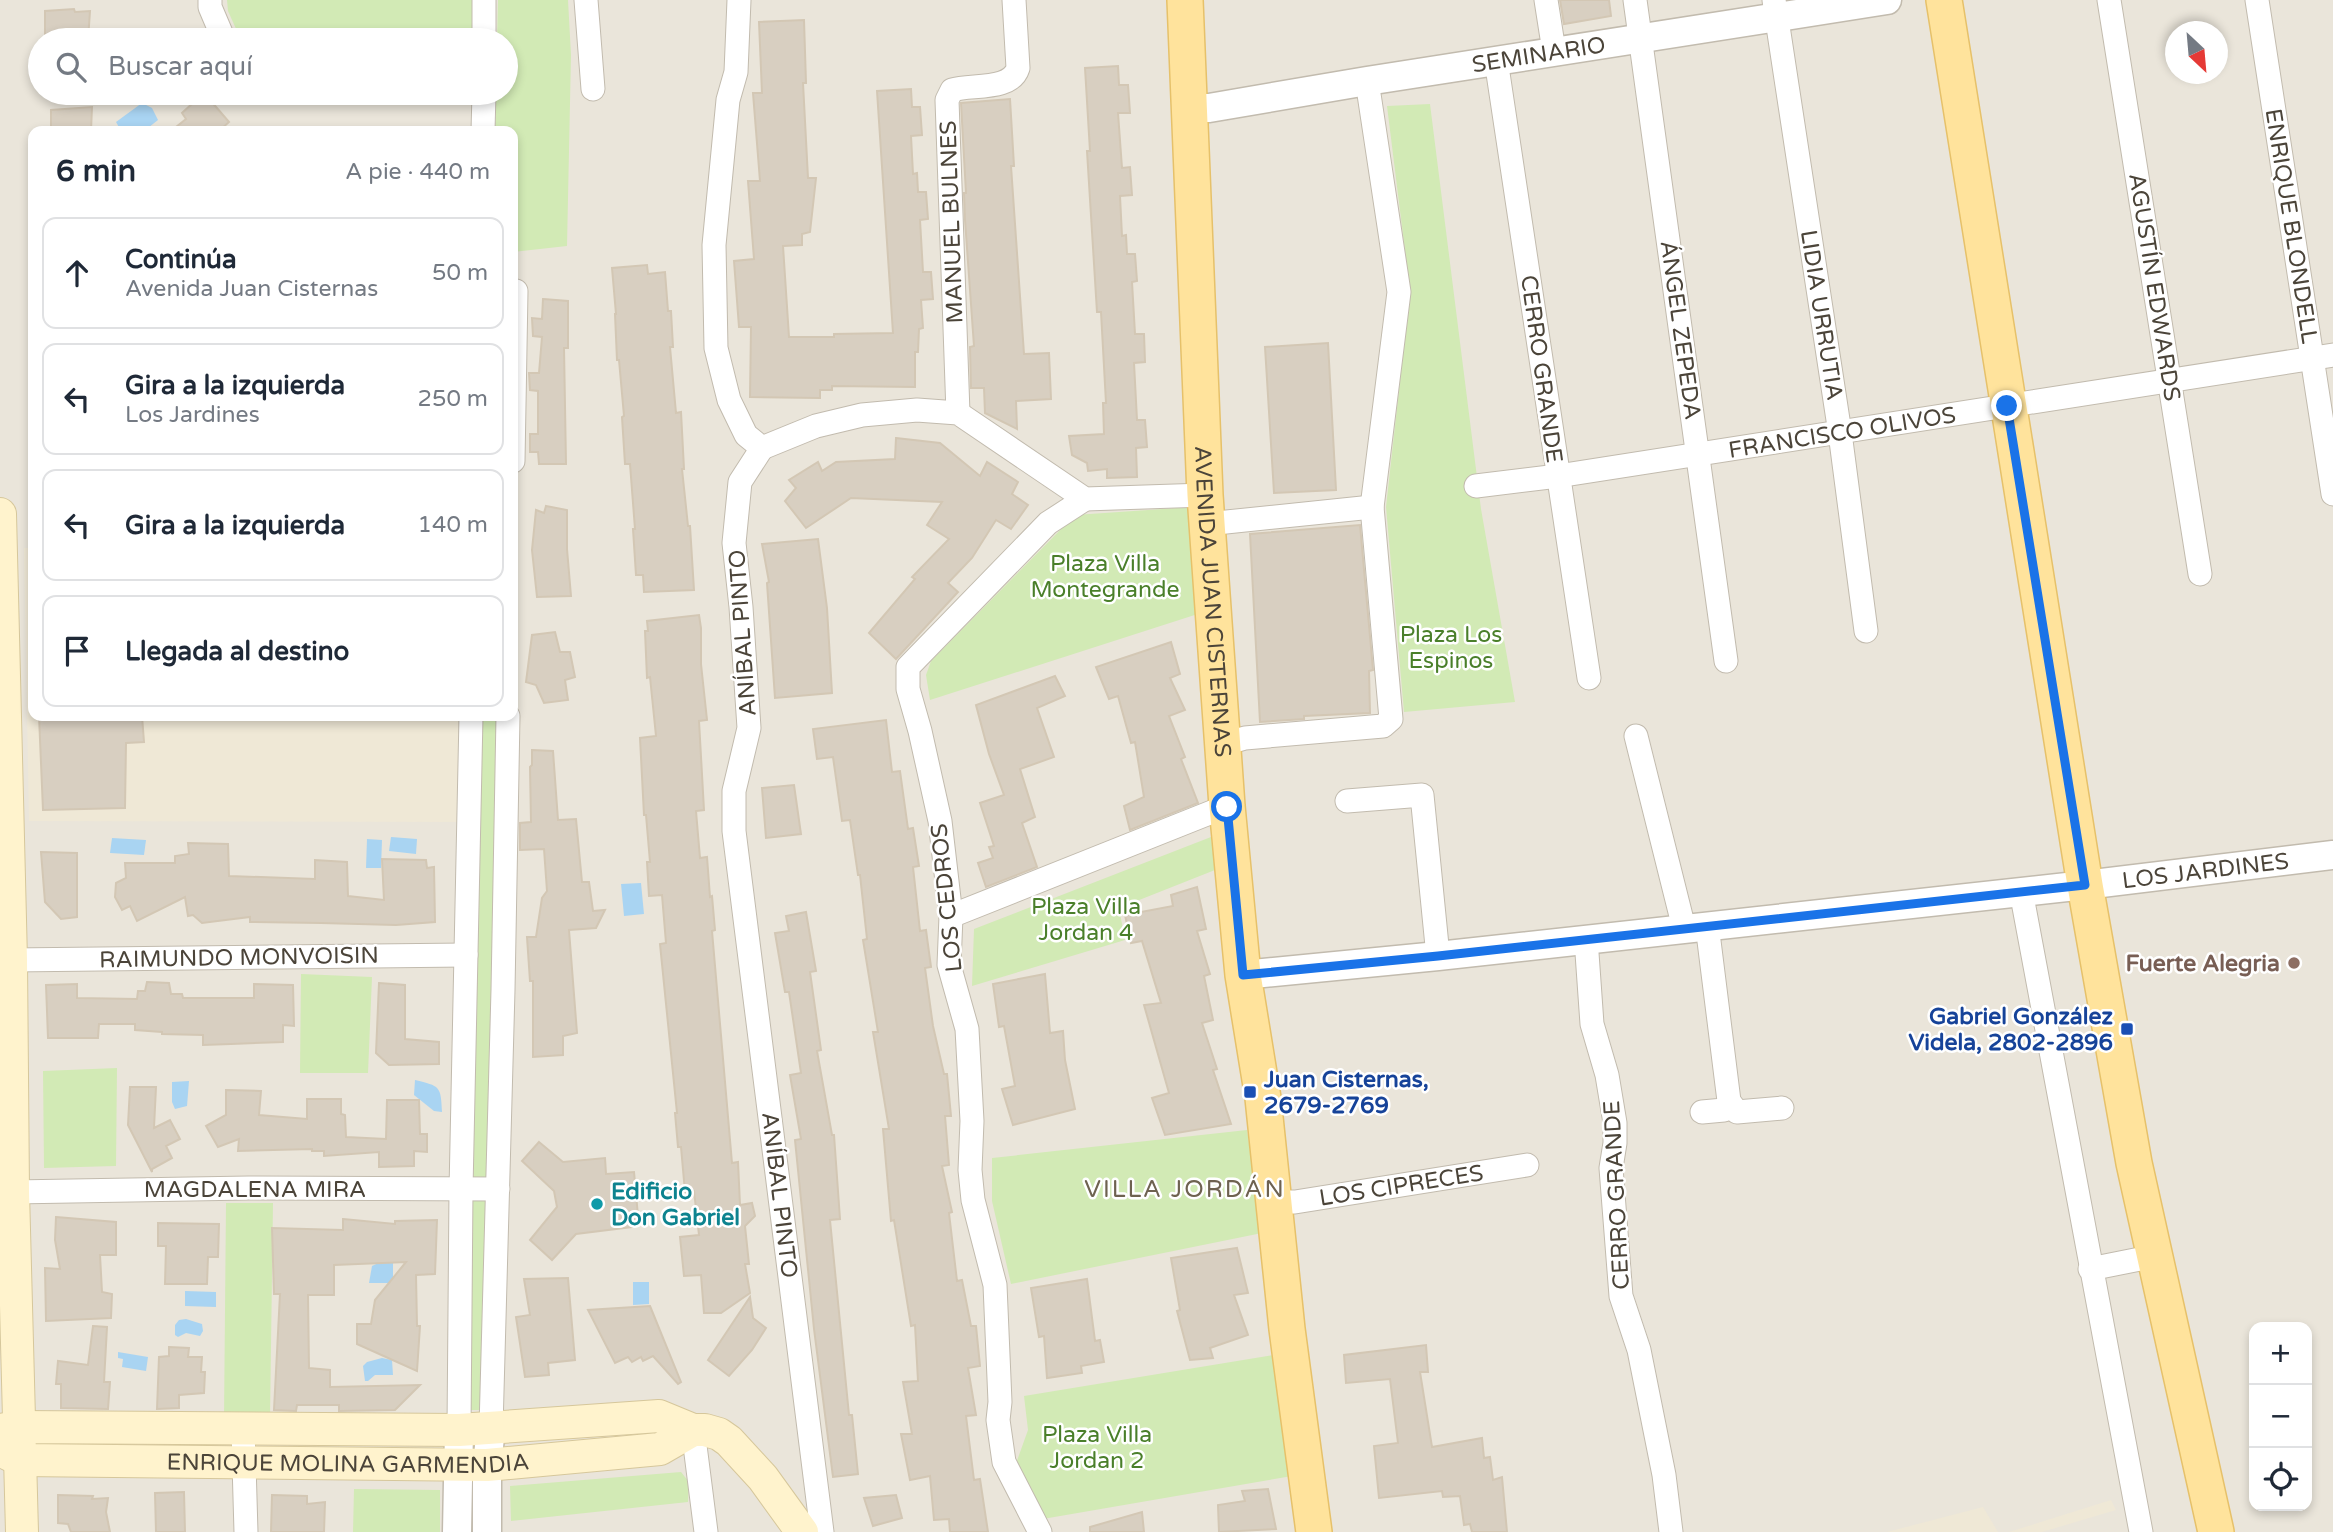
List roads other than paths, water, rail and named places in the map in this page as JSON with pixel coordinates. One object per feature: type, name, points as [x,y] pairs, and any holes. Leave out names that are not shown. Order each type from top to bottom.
[{"type":"main road","name":"AVENIDA JUAN CISTERNAS","points":[[1185,0],[1206,509],[1227,807],[1243,975],[1263,1098],[1287,1329],[1314,1532]]},
{"type":"main road","points":[[1944,0],[2085,885],[2134,1163],[2216,1532]]},
{"type":"main road","points":[[0,514],[11,960],[6,1063],[13,1192],[10,1442],[22,1532]]},
{"type":"main road","name":"ENRIQUE MOLINA GARMENDIA","points":[[10,1442],[243,1429],[491,1429],[659,1416],[693,1430],[719,1434],[729,1441],[764,1478],[802,1532]]},
{"type":"main road","name":"ENRIQUE MOLINA GARMENDIA","points":[[10,1442],[244,1463],[472,1465],[660,1449],[693,1430]]},
{"type":"street","points":[[210,0],[210,7],[219,28]]},
{"type":"street","points":[[484,0],[484,28]]},
{"type":"street","points":[[586,0],[593,89]]},
{"type":"street","points":[[739,0],[736,72],[728,100],[714,245],[716,348],[729,400],[746,435],[762,447],[816,426],[862,415],[917,410],[958,413],[1084,499],[1206,509],[1372,507]]},
{"type":"street","name":"MANUEL BULNES","points":[[958,413],[947,100],[952,90],[965,86],[1002,84],[1016,75],[1018,68],[1014,0]]},
{"type":"street","points":[[1546,0],[1553,51]]},
{"type":"street","name":"ÁNGEL ZEPEDA","points":[[1635,0],[1726,661]]},
{"type":"street","name":"SEMINARIO","points":[[1189,108],[1209,108],[1641,38],[1775,9],[1887,0]]},
{"type":"street","name":"AGUSTÍN EDWARDS","points":[[2109,0],[2200,574]]},
{"type":"street","name":"ENRIQUE BLONDELL","points":[[2257,0],[2323,356],[2333,494]]},
{"type":"street","name":"LIDIA URRUTIA","points":[[1775,9],[1866,631]]},
{"type":"street","name":"CERRO GRANDE","points":[[1496,60],[1589,678]]},
{"type":"street","points":[[1224,744],[1245,738],[1383,726],[1391,719],[1372,507],[1399,292],[1367,81]]},
{"type":"street","points":[[483,126],[484,105]]},
{"type":"street","name":"FRANCISCO OLIVOS","points":[[1476,486],[1558,477],[2323,356]]},
{"type":"street","name":"ANÍBAL PINTO","points":[[762,447],[740,482],[734,543],[749,728],[734,790],[734,831],[822,1532]]},
{"type":"street","name":"LOS CEDROS","points":[[1040,1532],[1004,1462],[998,1420],[1000,1402],[995,1285],[972,1190],[970,1170],[972,1121],[967,1029],[949,965],[951,916],[940,821],[908,689],[908,667],[1048,523],[1084,499]]},
{"type":"street","points":[[471,721],[459,1430],[472,1465],[487,1532]]},
{"type":"street","points":[[457,1532],[472,1465],[491,1429],[508,721]]},
{"type":"street","points":[[1636,736],[1695,926],[1728,1101],[1728,1107],[1724,1110],[1702,1112]]},
{"type":"street","points":[[1347,801],[1422,795],[1438,956]]},
{"type":"street","points":[[951,916],[1227,807]]},
{"type":"street","name":"LOS JARDINES","points":[[1243,975],[2085,885],[2333,855]]},
{"type":"street","points":[[2021,891],[2141,1532]]},
{"type":"street","name":"CERRO GRANDE","points":[[1586,939],[1592,1024],[1607,1074],[1615,1123],[1611,1168],[1621,1296],[1639,1350],[1649,1395],[1664,1475],[1671,1532]]},
{"type":"street","name":"RAIMUNDO MONVOISIN","points":[[11,960],[466,955]]},
{"type":"street","points":[[464,1078],[499,1077]]},
{"type":"street","points":[[1728,1101],[1737,1112],[1782,1108]]},
{"type":"street","name":"LOS CIPRECES","points":[[1274,1202],[1295,1202],[1527,1165]]},
{"type":"street","name":"MAGDALENA MIRA","points":[[13,1192],[249,1188],[498,1189]]},
{"type":"street","points":[[2090,1269],[2155,1256]]},
{"type":"street","points":[[243,1429],[246,1532]]},
{"type":"street","points":[[693,1430],[706,1532]]},
{"type":"water","points":[[139,105],[152,108],[158,120],[150,126],[118,126],[116,122]]},
{"type":"water","points":[[391,837],[417,839],[416,854],[389,851]]},
{"type":"water","points":[[112,838],[146,840],[144,855],[110,853]]},
{"type":"water","points":[[367,839],[382,840],[381,868],[366,868]]},
{"type":"water","points":[[641,883],[644,914],[624,916],[621,884]]},
{"type":"water","points":[[415,1080],[438,1089],[442,1112],[434,1111],[414,1095]]},
{"type":"water","points":[[189,1081],[187,1106],[175,1109],[172,1102],[172,1082]]},
{"type":"water","points":[[393,1256],[393,1283],[369,1283],[372,1266]]},
{"type":"water","points":[[633,1282],[649,1282],[649,1304],[633,1305]]},
{"type":"water","points":[[185,1291],[216,1292],[216,1307],[185,1306]]},
{"type":"water","points":[[186,1319],[202,1324],[203,1331],[200,1336],[186,1333],[178,1337],[175,1335],[175,1325],[179,1320]]},
{"type":"water","points":[[118,1352],[148,1357],[146,1371],[122,1367],[123,1359],[118,1358]]},
{"type":"water","points":[[382,1358],[392,1360],[393,1375],[375,1375],[365,1381],[363,1366],[367,1362]]},
{"type":"place","name":"Fuerte Alegria","points":[[2294,963]]},
{"type":"place","name":"Gabriel González Videla, 2802-2896","points":[[2127,1029]]},
{"type":"place","name":"Juan Cisternas, 2679-2769","points":[[1250,1092]]},
{"type":"place","name":"Edificio Don Gabriel","points":[[597,1204]]},
{"type":"district","name":"VILLA JORDÁN","points":[[1185,1189]]},
{"type":"park label","name":"Plaza Villa Montegrande","points":[[1105,576]]},
{"type":"park label","name":"Plaza Los Espinos","points":[[1451,647]]},
{"type":"park label","name":"Plaza Villa Jordan 4","points":[[1086,919]]},
{"type":"park label","name":"Plaza Villa Jordan 2","points":[[1097,1447]]}]
